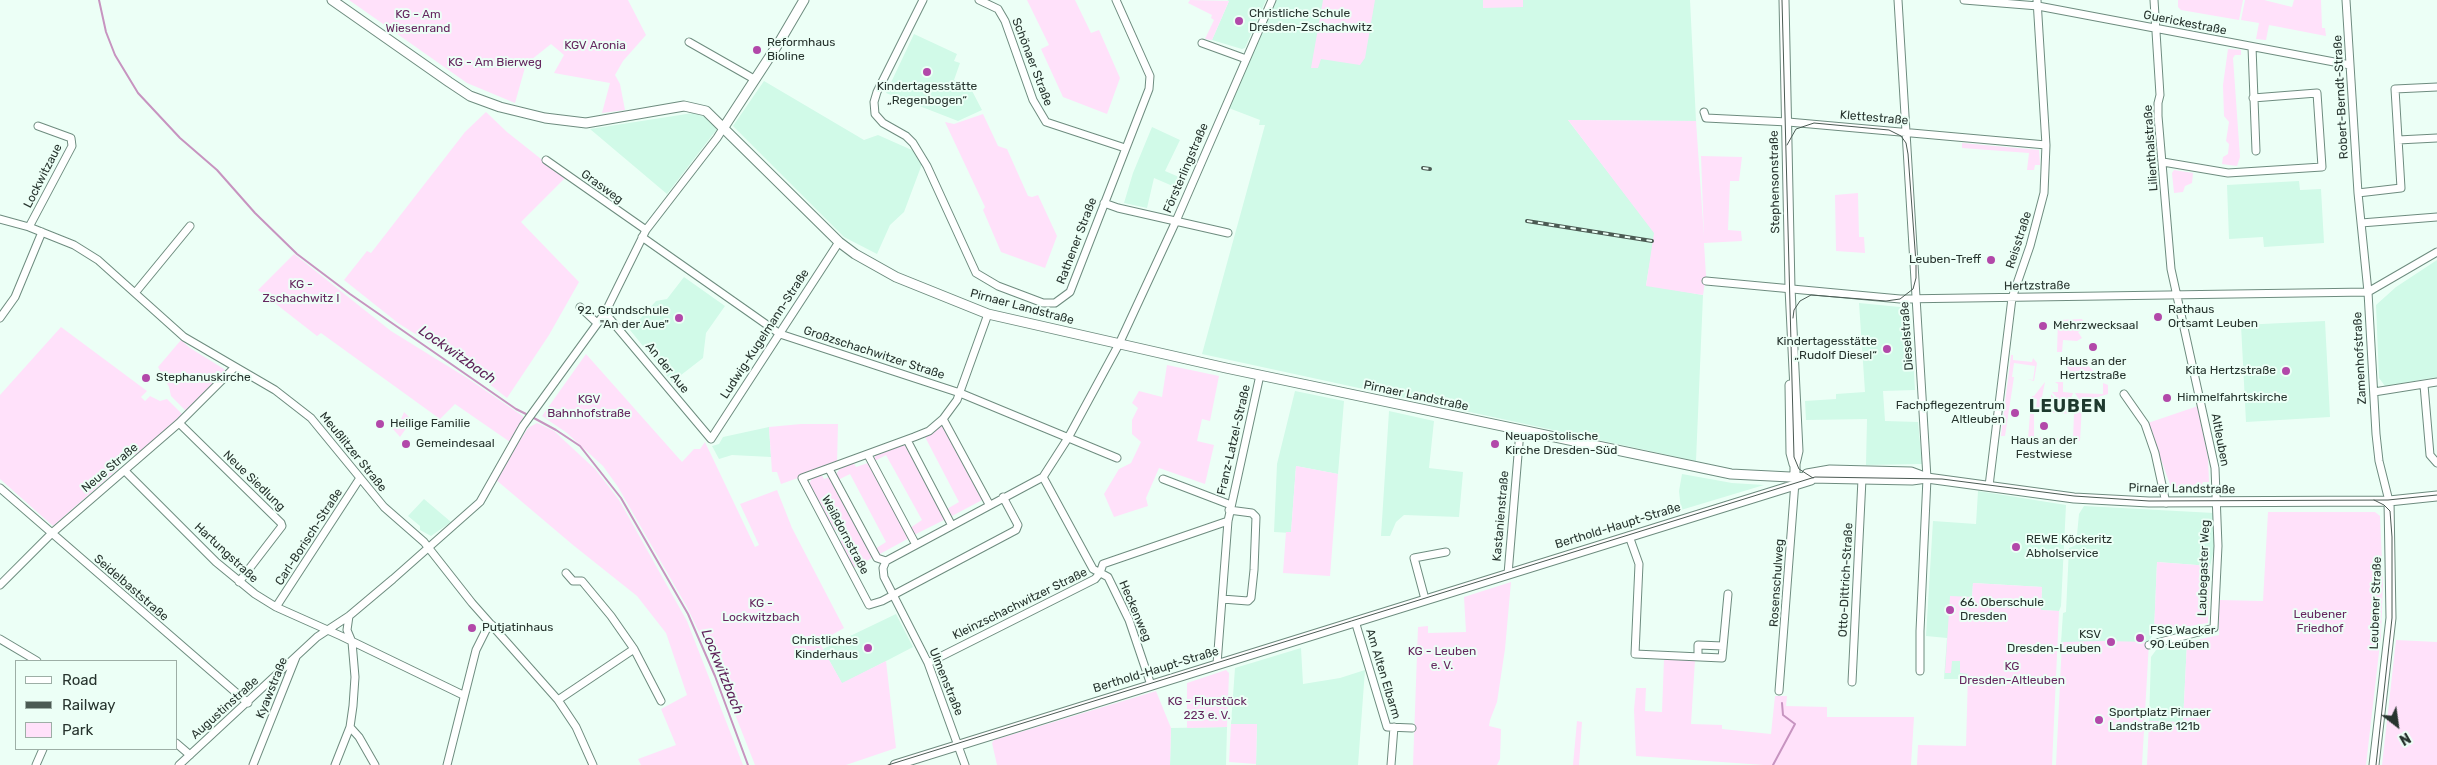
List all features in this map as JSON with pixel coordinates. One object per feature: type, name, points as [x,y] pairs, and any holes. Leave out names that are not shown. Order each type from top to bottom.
[{"type":"street","name":"Pirnaer Landstraße","points":[[332,0],[470,96],[491,105],[543,118],[586,123],[684,106],[706,112],[724,127],[839,242],[867,262],[896,277],[988,314],[1260,375],[1706,470],[1795,480],[1830,470],[1911,472],[1927,478]]},
{"type":"street","points":[[724,127],[780,41],[804,0]]},
{"type":"street","name":"Rathener Straße","points":[[924,0],[877,92],[874,102],[875,114],[883,123],[906,136],[913,143],[927,166],[976,273],[998,286],[1042,303],[1055,303],[1070,292],[1149,90],[1150,76],[1116,0]]},
{"type":"street","name":"Schönaer Straße","points":[[979,0],[998,9],[1005,22],[1033,100],[1046,122],[1125,148]]},
{"type":"street","name":"Försterlingstraße","points":[[1119,344],[1176,221],[1272,0]]},
{"type":"street","name":"Stephensonstraße","points":[[1784,0],[1792,364],[1798,451],[1794,464],[1795,480]]},
{"type":"street","name":"Dieselstraße","points":[[1898,0],[1927,478],[1920,671]]},
{"type":"street","name":"Guerickestraße","points":[[1964,0],[2038,3],[2156,28],[2350,65]]},
{"type":"street","name":"Lilienthalstraße","points":[[2154,0],[2160,95],[2158,103],[2168,241],[2177,295]]},
{"type":"street","name":"Robert-Berndt-Straße","points":[[2346,0],[2358,193],[2368,292]]},
{"type":"street","name":"Reisstraße","points":[[1989,486],[2012,298],[2041,209],[2044,193],[2046,145],[2038,3]]},
{"type":"street","points":[[689,42],[754,79]]},
{"type":"street","points":[[1202,43],[1246,59]]},
{"type":"street","points":[[2252,47],[2256,150]]},
{"type":"street","points":[[2358,193],[2401,188],[2395,89],[2437,86]]},
{"type":"street","points":[[2163,162],[2228,173],[2322,167],[2317,93],[2253,98]]},
{"type":"street","name":"Klettestraße","points":[[1704,112],[1706,118],[1786,122],[2046,145]]},
{"type":"street","name":"Lockwitzaue","points":[[29,227],[72,146],[71,138],[38,126]]},
{"type":"street","name":"Kyawstraße","points":[[253,765],[296,657],[327,630],[349,616],[460,522],[480,502],[523,426],[604,313],[644,234],[718,138],[724,127]]},
{"type":"street","points":[[2398,140],[2437,138]]},
{"type":"street","name":"Grasweg","points":[[546,160],[644,234]]},
{"type":"street","points":[[1104,203],[1228,234]]},
{"type":"street","points":[[2361,223],[2437,217]]},
{"type":"street","name":"Meußlitzer Straße","points":[[0,218],[74,245],[98,260],[184,337],[234,368],[275,390],[311,418],[384,507],[429,547],[492,625],[558,700],[576,727],[593,765]]},
{"type":"street","points":[[135,293],[190,226]]},
{"type":"street","points":[[0,318],[15,297],[42,232]]},
{"type":"street","name":"Großzschachwitzer Straße","points":[[644,234],[780,334],[960,393],[1117,458]]},
{"type":"street","name":"Ludwig-Kugelmann-Straße","points":[[711,439],[839,242]]},
{"type":"street","points":[[2368,292],[2437,252]]},
{"type":"street","name":"Hertzstraße","points":[[1706,281],[1916,299],[2368,292]]},
{"type":"street","name":"Zamenhofstraße","points":[[2368,292],[2379,460],[2389,501]]},
{"type":"street","name":"Altleuben","points":[[2177,295],[2212,446],[2217,503]]},
{"type":"street","points":[[580,307],[597,323]]},
{"type":"street","name":"An der Aue","points":[[604,313],[711,439]]},
{"type":"street","name":"Weißdornstraße","points":[[988,314],[960,393],[943,419],[929,431],[802,478],[869,605],[882,601],[1016,530],[1018,525],[1003,497]]},
{"type":"street","points":[[1043,477],[1068,438],[1119,344]]},
{"type":"street","name":"Neue Straße","points":[[0,585],[52,532],[179,423],[234,368]]},
{"type":"street","name":"Franz-Latzel-Straße","points":[[1217,664],[1228,521],[1260,375]]},
{"type":"street","points":[[2374,392],[2437,382]]},
{"type":"street","points":[[2424,385],[2430,455],[2434,462],[2437,463]]},
{"type":"street","points":[[2124,394],[2145,424],[2155,453],[2166,503]]},
{"type":"street","points":[[943,419],[989,504]]},
{"type":"street","name":"Neue Siedlung","points":[[179,423],[282,523],[282,526],[239,582]]},
{"type":"street","name":"Kastanienstraße","points":[[1508,574],[1520,431]]},
{"type":"street","points":[[907,440],[952,524]]},
{"type":"street","points":[[868,455],[915,543]]},
{"type":"street","name":"Weißdornstraße","points":[[829,469],[877,558],[886,561]]},
{"type":"street","name":"Hartungstraße","points":[[125,470],[239,582],[276,607],[352,642]]},
{"type":"street","name":"Weißdornstraße","points":[[900,610],[884,577],[883,568],[886,561],[915,543],[1043,477]]},
{"type":"street","name":"Heckenweg","points":[[1043,477],[1093,569],[1108,577],[1129,620],[1151,685]]},
{"type":"street","name":"Carl-Borisch-Straße","points":[[276,607],[360,478]]},
{"type":"street","name":"Pirnaer Landstraße","points":[[1820,478],[1927,478],[2074,498],[2166,503],[2389,501],[2437,496]]},
{"type":"street","name":"Berthold-Haupt-Straße","points":[[895,765],[1629,536],[1795,480],[1820,478]]},
{"type":"street","points":[[1163,479],[1230,508]]},
{"type":"street","name":"Otto-Dittrich-Straße","points":[[1852,682],[1862,479]]},
{"type":"street","name":"Rosenschulweg","points":[[1779,691],[1795,480]]},
{"type":"street","name":"Seidelbaststraße","points":[[0,488],[248,703]]},
{"type":"street","name":"Leubener Straße","points":[[2374,765],[2391,618],[2389,501]]},
{"type":"street","name":"Laubegaster Weg","points":[[2149,645],[2214,628],[2217,503]]},
{"type":"street","name":"Franz-Latzel-Straße","points":[[1222,599],[1248,601],[1251,598],[1256,517],[1252,513],[1230,508]]},
{"type":"street","name":"Kleinzschachwitzer Straße","points":[[928,663],[1096,579],[1103,564],[1228,521]]},
{"type":"street","points":[[1629,536],[1639,564],[1635,654],[1722,658],[1728,594]]},
{"type":"street","points":[[1425,600],[1414,558],[1446,552]]},
{"type":"street","points":[[566,573],[573,581],[582,581],[634,649],[661,702]]},
{"type":"street","name":"Ulmenstraße","points":[[900,610],[928,663],[964,765]]},
{"type":"street","points":[[335,765],[350,727],[355,677],[352,642],[347,630],[349,616]]},
{"type":"street","name":"Am Alten Elbarm","points":[[1355,621],[1387,727],[1412,728]]},
{"type":"street","points":[[447,765],[463,695],[480,640],[486,630],[492,625]]},
{"type":"street","points":[[0,640],[35,660]]},
{"type":"street","points":[[352,642],[463,695]]},
{"type":"street","points":[[1698,658],[1698,645],[1723,646]]},
{"type":"street","points":[[558,700],[634,649]]},
{"type":"street","name":"Augustinstraße","points":[[179,765],[296,657]]},
{"type":"street","points":[[350,727],[359,737],[375,765]]},
{"type":"street","name":"Am Alten Elbarm","points":[[1391,765],[1394,727]]},
{"type":"street","points":[[178,745],[190,755]]},
{"type":"street","points":[[36,765],[43,750]]},
{"type":"shaded area","name":"Christliche Schule Dresden-Zschachwitz","points":[[1227,0],[1266,0],[1245,48],[1242,49],[1212,40],[1229,1]]},
{"type":"shaded area","points":[[1273,0],[1690,0],[1696,121],[1568,120],[1655,233],[1646,285],[1703,295],[1696,461],[1202,354],[1265,125],[1259,125],[1260,120],[1226,107]]},
{"type":"shaded area","name":"Kindertagesstätte „Regenbogen“","points":[[914,34],[957,54],[954,61],[960,63],[954,80],[970,87],[982,110],[958,121],[886,93]]},
{"type":"shaded area","points":[[764,81],[864,140],[878,135],[914,151],[922,164],[904,212],[890,225],[877,254],[844,237],[733,126]]},
{"type":"shaded area","points":[[693,113],[705,117],[717,129],[667,194],[590,129]]},
{"type":"shaded area","points":[[1152,127],[1180,140],[1165,171],[1186,180],[1182,190],[1154,178],[1147,208],[1124,203],[1133,173]]},
{"type":"shaded area","points":[[2299,181],[2300,190],[2321,189],[2324,243],[2264,247],[2263,237],[2229,239],[2227,185]]},
{"type":"shaded area","points":[[2437,260],[2437,377],[2385,386],[2379,378],[2376,305],[2396,287]]},
{"type":"shaded area","name":"92. Grundschule \"An der Aue\"","points":[[684,277],[725,306],[706,333],[703,358],[672,382],[630,330],[656,301],[667,299]]},
{"type":"shaded area","points":[[1859,303],[1910,308],[1915,390],[1883,391],[1885,421],[1918,422],[1922,464],[1866,465],[1867,419],[1806,420],[1805,401],[1836,399],[1836,394],[1865,392]]},
{"type":"shaded area","name":"Kita Hertzstraße","points":[[2325,321],[2330,417],[2246,422],[2241,325]]},
{"type":"shaded area","points":[[1295,391],[1344,401],[1338,474],[1296,466],[1291,533],[1274,532],[1277,464]]},
{"type":"shaded area","points":[[1389,411],[1434,421],[1429,468],[1463,472],[1459,517],[1404,515],[1396,522],[1390,536],[1381,536]]},
{"type":"shaded area","points":[[769,427],[771,457],[732,455],[719,459],[712,446],[719,444],[723,437]]},
{"type":"shaded area","points":[[1682,474],[1732,483],[1764,485],[1681,510],[1679,491]]},
{"type":"shaded area","points":[[1978,491],[2066,505],[2061,606],[2059,611],[2041,610],[2042,587],[1973,583],[1967,679],[1944,679],[1947,638],[1926,636],[1933,521],[1976,524]]},
{"type":"shaded area","points":[[424,499],[451,522],[431,536],[420,530],[420,526],[408,516]]},
{"type":"shaded area","points":[[2084,506],[2214,513],[2214,550],[2210,566],[2157,562],[2154,632],[2149,642],[2061,643],[2063,613],[2066,612],[2069,548],[2076,545],[2079,514]]},
{"type":"shaded area","name":"Christliches Kinderhaus","points":[[896,614],[913,647],[842,684],[823,649]]},
{"type":"shaded area","points":[[2187,642],[2183,723],[2149,721],[2151,657],[2156,650]]},
{"type":"shaded area","points":[[1301,648],[1303,684],[1340,678],[1365,670],[1358,765],[1256,765],[1257,724],[1231,724],[1235,668]]},
{"type":"shaded area","points":[[1227,727],[1226,765],[1170,765],[1171,728]]},
{"type":"green space","points":[[349,0],[628,0],[646,35],[623,61],[615,75],[620,84],[625,110],[602,113],[610,83],[554,73],[564,55],[551,44],[526,64],[515,103],[467,83]]},
{"type":"green space","points":[[1027,0],[1075,0],[1091,33],[1099,30],[1120,78],[1107,114],[1063,97],[1041,49],[1049,45]]},
{"type":"green space","points":[[1190,0],[1229,1],[1212,40],[1205,39],[1214,20],[1211,18],[1212,15],[1188,3]]},
{"type":"green space","points":[[1323,0],[1375,0],[1365,58],[1360,65],[1321,59],[1318,68],[1311,68]]},
{"type":"green space","points":[[1483,0],[1523,0],[1523,7],[1483,8]]},
{"type":"green space","points":[[2178,0],[2243,0],[2239,20],[2181,10],[2178,7]]},
{"type":"green space","points":[[2245,0],[2264,0],[2292,7],[2294,0],[2321,0],[2322,28],[2325,28],[2326,36],[2269,25],[2266,40],[2256,39],[2259,23],[2241,20]]},
{"type":"green space","points":[[2228,49],[2241,50],[2241,55],[2235,55],[2233,58],[2240,157],[2237,166],[2222,164],[2223,157],[2228,154],[2229,144],[2226,141],[2229,122],[2224,116],[2223,85]]},
{"type":"green space","points":[[486,112],[507,132],[565,178],[521,222],[579,282],[549,335],[507,398],[469,368],[398,323],[344,280],[367,251],[371,253],[465,132]]},
{"type":"green space","points":[[983,114],[998,146],[1007,149],[1028,196],[1038,195],[1057,236],[1045,268],[1001,252],[983,210],[985,207],[945,122],[954,124]]},
{"type":"green space","points":[[1568,120],[1696,121],[1704,237],[1701,156],[1742,157],[1739,181],[1730,181],[1728,230],[1741,231],[1742,241],[1704,243],[1706,276],[1703,295],[1646,286],[1654,233]]},
{"type":"green space","points":[[1962,143],[2039,150],[2040,165],[2035,165],[2034,170],[2027,170],[2029,153],[1962,148]]},
{"type":"green space","points":[[2174,170],[2193,173],[2192,183],[2185,186],[2183,192],[2174,193],[2172,173]]},
{"type":"green space","points":[[1858,193],[1859,237],[1864,237],[1865,253],[1836,251],[1835,195]]},
{"type":"green space","name":"KG - Zschachwitz I","points":[[294,254],[391,331],[467,378],[524,417],[510,442],[455,404],[440,419],[321,333],[317,336],[258,290]]},
{"type":"green space","points":[[2082,319],[2087,327],[2078,332],[2082,338],[2077,341],[2063,340],[2062,352],[2057,352],[2058,320]]},
{"type":"green space","points":[[61,327],[147,391],[141,397],[145,401],[150,396],[160,401],[167,399],[183,415],[136,455],[133,452],[127,457],[122,456],[117,460],[115,464],[118,469],[53,526],[0,479],[0,395]]},
{"type":"green space","points":[[181,340],[225,371],[186,411],[171,396],[169,387],[158,367]]},
{"type":"green space","name":"KG - Lockwitzbach","points":[[586,354],[682,462],[694,449],[700,449],[705,442],[755,547],[759,545],[740,504],[777,490],[792,528],[844,628],[819,642],[842,683],[886,661],[896,748],[846,765],[755,765],[719,674],[687,607],[618,487],[603,466],[567,433],[542,416]]},
{"type":"green space","points":[[2011,355],[2013,355],[2013,360],[2032,362],[2033,358],[2037,363],[2034,381],[2027,379],[2033,380],[2035,366],[2014,363],[2012,377],[2014,377],[2005,436],[2001,436]]},
{"type":"green space","points":[[2070,359],[2083,361],[2098,375],[2094,378],[2071,375],[2067,367]]},
{"type":"green space","points":[[1167,365],[1219,376],[1210,421],[1202,419],[1197,441],[1214,445],[1205,484],[1159,468],[1146,498],[1148,506],[1114,517],[1104,494],[1119,469],[1131,463],[1141,442],[1132,434],[1132,420],[1138,408],[1132,403],[1139,391],[1162,397]]},
{"type":"green space","points":[[2045,382],[2042,397],[2051,398],[2051,394],[2056,400],[2055,413],[2031,411],[2030,409],[2036,410],[2037,399],[2032,398],[2032,396]]},
{"type":"green space","points":[[2055,382],[2063,382],[2063,392],[2073,393],[2071,398],[2074,400],[2078,398],[2075,393],[2103,394],[2103,383],[2108,385],[2108,394],[2098,397],[2097,406],[2082,405],[2080,441],[2051,440],[2051,438],[2073,439],[2074,414],[2057,413],[2058,399],[2052,392],[2058,392],[2058,384]]},
{"type":"green space","points":[[2198,406],[2208,458],[2209,482],[2203,482],[2200,489],[2172,490],[2148,423]]},
{"type":"green space","points":[[404,412],[412,420],[400,437],[393,429],[399,424]]},
{"type":"green space","points":[[2030,414],[2034,414],[2034,437],[2047,438],[2047,440],[2028,439]]},
{"type":"green space","points":[[537,423],[554,431],[595,469],[619,500],[687,621],[743,765],[641,765],[638,759],[676,745],[661,709],[687,695],[666,633],[637,596],[495,479],[528,428]]},
{"type":"green space","points":[[944,423],[984,499],[952,516],[947,509],[959,502],[924,435]]},
{"type":"green space","points":[[801,424],[838,424],[837,464],[781,484],[777,472],[772,472],[769,427]]},
{"type":"green space","points":[[907,441],[948,518],[914,535],[910,528],[922,520],[886,455],[875,461],[874,459],[876,454]]},
{"type":"green space","points":[[853,462],[856,467],[871,462],[911,537],[878,555],[875,549],[886,542],[850,474],[838,480],[836,474],[842,466]]},
{"type":"green space","points":[[1296,466],[1338,474],[1330,576],[1283,573],[1286,532],[1291,532]]},
{"type":"green space","points":[[821,474],[824,479],[832,476],[874,557],[853,568],[840,544],[841,539],[836,530],[832,530],[809,486],[812,477]]},
{"type":"green space","name":"Leubener Friedhof","points":[[2268,512],[2375,512],[2380,516],[2383,584],[2381,635],[2366,765],[2147,765],[2149,721],[2183,722],[2187,642],[2219,635],[2219,600],[2263,601]]},
{"type":"green space","points":[[2157,562],[2210,566],[2208,623],[2154,632]]},
{"type":"green space","name":"KG - Leuben e. V.","points":[[1511,582],[1505,649],[1497,702],[1489,726],[1501,729],[1500,759],[1497,765],[1413,765],[1418,627],[1428,626],[1428,633],[1466,632],[1464,597]]},
{"type":"green space","name":"KG Dresden-Altleuben","points":[[1973,583],[2042,587],[2041,610],[2059,611],[2052,765],[1917,765],[1918,745],[1966,746],[1968,674],[1960,673],[1960,661],[1952,661],[1951,673],[1945,673],[1950,596],[1972,597]]},
{"type":"green space","points":[[2396,640],[2437,642],[2437,765],[2382,765]]},
{"type":"green space","points":[[2062,642],[2149,642],[2142,765],[2056,765]]},
{"type":"green space","points":[[1664,659],[1695,660],[1691,724],[1722,725],[1722,729],[1771,734],[1775,696],[1787,696],[1786,706],[1827,707],[1827,717],[1914,717],[1911,765],[1764,765],[1636,756],[1634,710],[1636,688],[1646,688],[1645,711],[1662,712]]},
{"type":"green space","name":"KG - Flurstück 223 e. V.","points":[[1226,670],[1229,673],[1227,727],[1187,728],[1187,683]]},
{"type":"green space","points":[[1156,691],[1171,728],[1170,765],[997,765],[992,743],[994,740]]},
{"type":"green space","points":[[1577,721],[1582,722],[1579,765],[1573,765]]},
{"type":"green space","points":[[1231,724],[1257,724],[1256,764],[1229,762]]},
{"type":"waterway","name":"Lockwitzbach","points":[[99,0],[106,32],[115,55],[138,93],[180,138],[217,170],[255,213],[297,254],[350,294],[516,409],[528,415]]},
{"type":"waterway","name":"Lockwitzbach","points":[[532,417],[580,446],[621,498],[688,614],[715,676],[748,765]]},
{"type":"waterway","points":[[1773,765],[1795,724],[1783,715],[1782,703]]},
{"type":"tram line","points":[[1782,0],[1794,457],[1799,469],[1813,478]]},
{"type":"tram line","points":[[1787,145],[1796,129],[1814,123],[1889,130],[1901,136],[1906,143],[1908,154],[1916,263],[1916,278],[1913,289],[1900,299],[1886,301],[1811,295],[1800,301],[1794,310],[1793,318]]},
{"type":"tram line","points":[[888,765],[1815,477],[1942,479],[2074,496],[2149,501],[2388,500],[2437,495]]},
{"type":"tram line","points":[[2374,500],[2384,505],[2390,511],[2392,537],[2392,618],[2376,765]]},
{"type":"railway","points":[[1423,168],[1430,169]]},
{"type":"railway","points":[[1527,221],[1652,241]]},
{"type":"place","name":"Christliche Schule Dresden-Zschachwitz","points":[[1239,21]]},
{"type":"place","name":"Reformhaus Bioline","points":[[757,50]]},
{"type":"place","name":"Kindertagesstätte „Regenbogen“","points":[[927,72]]},
{"type":"place","name":"Leuben-Treff","points":[[1991,260]]},
{"type":"place","name":"Rathaus Ortsamt Leuben","points":[[2158,317]]},
{"type":"place","name":"92. Grundschule \"An der Aue\"","points":[[679,318]]},
{"type":"place","name":"Mehrzwecksaal","points":[[2043,326]]},
{"type":"place","name":"Haus an der Hertzstraße","points":[[2093,347]]},
{"type":"place","name":"Kindertagesstätte „Rudolf Diesel“","points":[[1887,349]]},
{"type":"place","name":"Kita Hertzstraße","points":[[2286,371]]},
{"type":"place","name":"Stephanuskirche","points":[[146,378]]},
{"type":"place","name":"Himmelfahrtskirche","points":[[2167,398]]},
{"type":"place","name":"Fachpflegezentrum Altleuben","points":[[2015,413]]},
{"type":"place","name":"Heilige Familie","points":[[380,424]]},
{"type":"place","name":"Haus an der Festwiese","points":[[2044,426]]},
{"type":"place","name":"Gemeindesaal","points":[[406,444]]},
{"type":"place","name":"Neuapostolische Kirche Dresden-Süd","points":[[1495,444]]},
{"type":"place","name":"REWE Köckeritz Abholservice","points":[[2016,547]]},
{"type":"place","name":"66. Oberschule Dresden","points":[[1950,610]]},
{"type":"place","name":"Putjatinhaus","points":[[472,628]]},
{"type":"place","name":"FSG Wacker 90 Leuben","points":[[2140,638]]},
{"type":"place","name":"KSV Dresden-Leuben","points":[[2111,642]]},
{"type":"place","name":"Christliches Kinderhaus","points":[[868,648]]},
{"type":"place","name":"Sportplatz Pirnaer Landstraße 121b","points":[[2099,720]]},
{"type":"district","name":"LEUBEN","points":[[2068,407]]},
{"type":"park label","name":"KG - Am Wiesenrand","points":[[418,22]]},
{"type":"park label","name":"KGV Aronia","points":[[595,46]]},
{"type":"park label","name":"KG - Am Bierweg","points":[[495,63]]},
{"type":"park label","name":"KGV Bahnhofstraße","points":[[589,407]]}]
